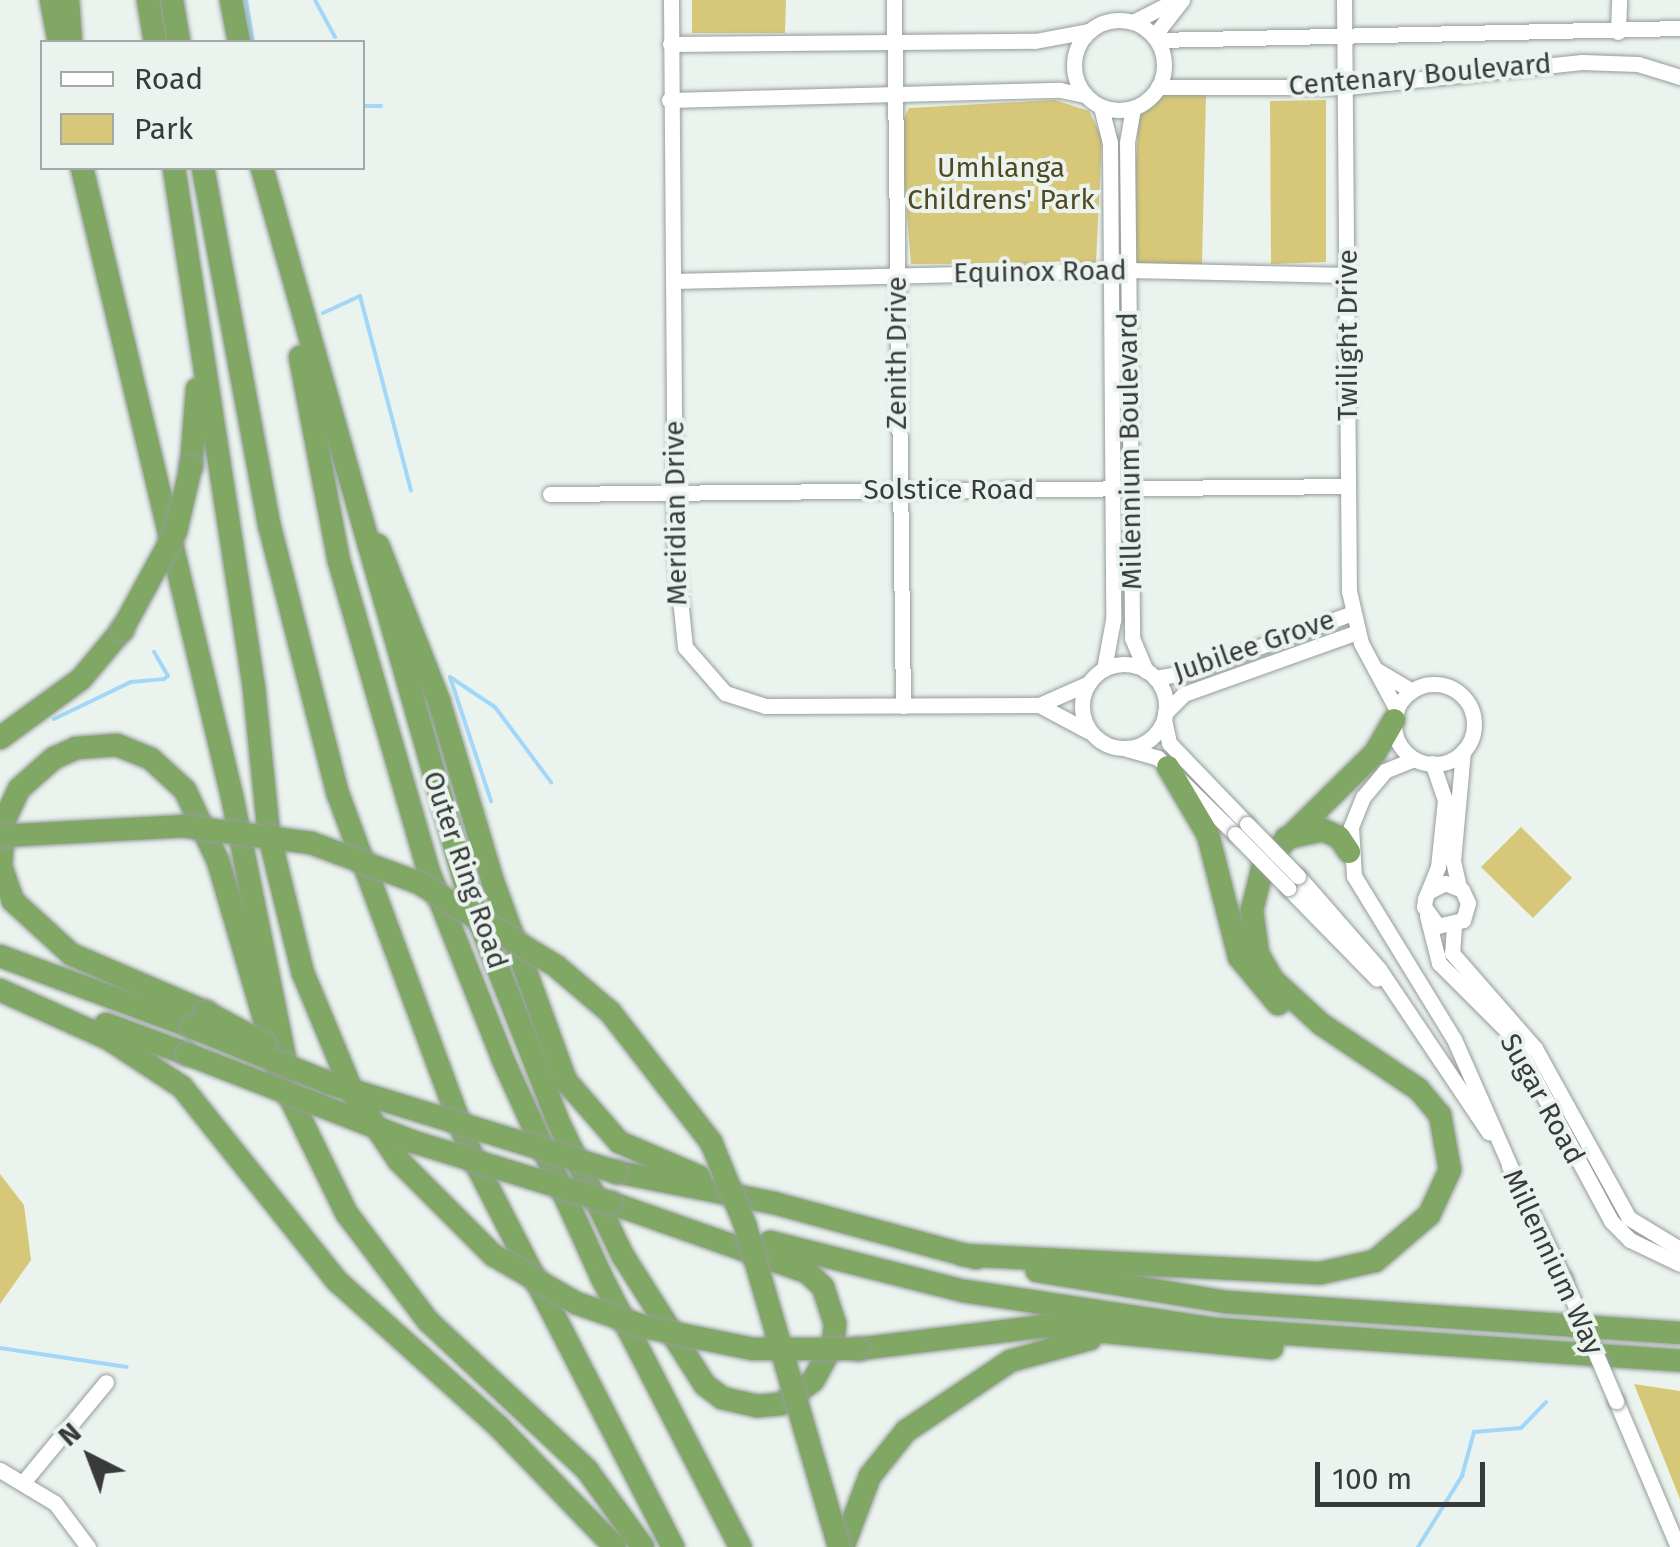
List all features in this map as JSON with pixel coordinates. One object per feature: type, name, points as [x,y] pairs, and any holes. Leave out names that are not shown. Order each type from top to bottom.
[{"type":"highway","points":[[51,0],[58,40]]},
{"type":"highway","points":[[68,0],[72,40]]},
{"type":"highway","points":[[148,0],[155,40]]},
{"type":"highway","points":[[172,0],[179,40]]},
{"type":"highway","points":[[232,0],[239,40]]},
{"type":"highway","points":[[82,170],[262,926],[280,1020],[283,1083]]},
{"type":"highway","points":[[174,170],[196,331],[254,688],[269,835],[303,973],[353,1093],[399,1161],[493,1255],[576,1303],[645,1327],[753,1350],[858,1349],[1044,1326],[1113,1336],[1294,1350],[1353,1342]]},
{"type":"highway","points":[[203,170],[270,528],[338,794],[472,1156],[673,1547]]},
{"type":"highway","name":"Outer Ring Road","points":[[262,170],[336,546],[428,870],[504,1062],[600,1276],[740,1547]]},
{"type":"highway","points":[[0,987],[411,1141],[611,1202],[767,1254],[823,1286],[832,1306],[833,1344],[813,1380],[781,1404],[722,1398],[692,1370],[615,1240],[557,1119],[467,890],[337,444],[263,170]]},
{"type":"highway","points":[[0,738],[82,679],[122,630],[176,531],[192,466],[196,331]]},
{"type":"highway","points":[[337,444],[439,701],[492,879],[566,1081],[592,1118],[634,1152],[774,1203]]},
{"type":"highway","points":[[962,1255],[1321,1273],[1356,1268],[1389,1252],[1440,1199],[1450,1170],[1448,1132],[1418,1089],[1322,1024],[1273,980],[1254,940],[1255,886],[1279,843],[1375,753],[1396,715]]},
{"type":"highway","points":[[643,1547],[586,1470],[428,1320],[386,1272],[347,1214],[283,1083],[199,810],[169,772],[134,750],[96,744],[54,758],[19,788],[4,821],[0,866],[13,901],[71,954],[199,1019],[332,1084],[618,1172],[774,1203],[962,1255],[1113,1288],[1226,1302],[1680,1333]]},
{"type":"highway","points":[[1168,766],[1208,835],[1244,966],[1270,999],[1322,1024]]},
{"type":"highway","points":[[0,836],[182,826],[311,844],[419,883],[556,966],[610,1012],[711,1142],[745,1225],[842,1547]]},
{"type":"highway","points":[[1279,843],[1298,832],[1323,830],[1339,837],[1349,852]]},
{"type":"highway","points":[[0,956],[199,1019]]},
{"type":"highway","points":[[0,987],[124,1047],[182,1088],[337,1281],[498,1426],[614,1547]]},
{"type":"highway","points":[[611,1202],[964,1291],[1353,1342],[1680,1360]]},
{"type":"highway","points":[[842,1547],[870,1476],[906,1431],[1010,1361],[1113,1336]]},
{"type":"street","name":"Meridian Drive","points":[[671,0],[674,491],[678,620],[684,647],[712,682],[765,706],[1039,705],[1089,683]]},
{"type":"street","name":"Zenith Drive","points":[[894,0],[897,490],[904,706]]},
{"type":"street","name":"Twilight Drive","points":[[1344,0],[1348,486],[1353,613],[1357,632],[1396,715]]},
{"type":"street","points":[[1618,32],[1619,0]]},
{"type":"street","points":[[1133,22],[1179,2]]},
{"type":"street","points":[[1179,2],[1182,22],[1198,38]]},
{"type":"street","points":[[1155,38],[1179,2]]},
{"type":"street","points":[[670,44],[1035,41],[1090,31],[1118,20],[1133,22],[1155,38],[1164,62],[1158,87],[1133,108],[1101,107],[1085,95],[1074,69],[1090,31]]},
{"type":"street","name":"Centenary Boulevard","points":[[1155,38],[1680,28]]},
{"type":"street","name":"Centenary Boulevard","points":[[1158,87],[1347,86],[1582,62],[1638,64],[1680,77]]},
{"type":"street","points":[[670,100],[892,94],[1085,95]]},
{"type":"street","name":"Millennium Boulevard","points":[[1101,107],[1110,142],[1113,620],[1104,669]]},
{"type":"street","name":"Millennium Boulevard","points":[[1133,108],[1128,270],[1132,638],[1165,698],[1164,717]]},
{"type":"street","name":"Equinox Road","points":[[673,281],[1110,270],[1347,275]]},
{"type":"street","name":"Solstice Road","points":[[550,494],[1348,486]]},
{"type":"street","name":"Jubilee Grove","points":[[1151,674],[1189,672],[1353,613]]},
{"type":"street","name":"Jubilee Grove","points":[[1164,717],[1184,694],[1357,632]]},
{"type":"street","points":[[1151,674],[1124,664],[1104,669],[1089,683],[1082,708],[1092,734],[1121,748],[1144,743],[1164,717]]},
{"type":"street","points":[[1372,666],[1412,692]]},
{"type":"street","points":[[1432,764],[1446,794],[1427,916],[1438,926],[1454,926],[1468,908],[1453,861],[1464,751],[1474,722],[1462,695],[1438,684],[1412,692],[1396,715],[1399,743],[1414,758],[1432,764],[1464,751]]},
{"type":"street","name":"Meridian Drive","points":[[1039,705],[1092,734]]},
{"type":"street","name":"Millennium Way","points":[[1164,717],[1169,743],[1241,829],[1396,995],[1513,1173],[1564,1279],[1678,1547]]},
{"type":"street","name":"Millennium Way","points":[[1121,748],[1168,766],[1241,829]]},
{"type":"street","points":[[1414,758],[1391,766],[1367,790],[1351,827],[1349,852],[1362,897],[1454,1039],[1513,1173]]},
{"type":"street","points":[[1430,891],[1446,883],[1458,886]]},
{"type":"street","name":"Sugar Road","points":[[1427,916],[1433,953],[1510,1035],[1611,1221],[1630,1240],[1680,1264]]},
{"type":"street","name":"Sugar Road","points":[[1454,926],[1452,954],[1536,1048],[1629,1218],[1680,1249]]},
{"type":"street","points":[[24,1480],[106,1382]]},
{"type":"street","points":[[0,1470],[24,1480],[55,1503],[88,1547]]},
{"type":"green space","points":[[692,0],[786,0],[785,33],[692,33]]},
{"type":"green space","points":[[1159,95],[1206,95],[1202,264],[1128,270],[1139,117]]},
{"type":"green space","name":"Umhlanga Childrens' Park","points":[[1055,100],[1089,111],[1102,138],[1096,263],[911,264],[900,126],[909,108]]},
{"type":"green space","points":[[1326,100],[1326,262],[1271,264],[1270,101]]},
{"type":"green space","points":[[1521,827],[1572,878],[1533,918],[1481,867]]},
{"type":"green space","points":[[0,1174],[24,1205],[31,1260],[0,1304]]},
{"type":"green space","points":[[1634,1384],[1680,1391],[1680,1499]]},
{"type":"waterway","points":[[246,0],[253,40]]},
{"type":"waterway","points":[[315,0],[335,37]]},
{"type":"waterway","points":[[365,106],[381,106]]},
{"type":"waterway","points":[[323,313],[360,296],[411,490]]},
{"type":"waterway","points":[[54,719],[131,682],[164,679],[168,676],[154,652]]},
{"type":"waterway","points":[[450,677],[495,707],[551,782]]},
{"type":"waterway","points":[[450,677],[491,801]]},
{"type":"waterway","points":[[0,1348],[127,1367]]},
{"type":"waterway","points":[[1418,1547],[1462,1476],[1474,1432],[1521,1428],[1546,1402]]}]
